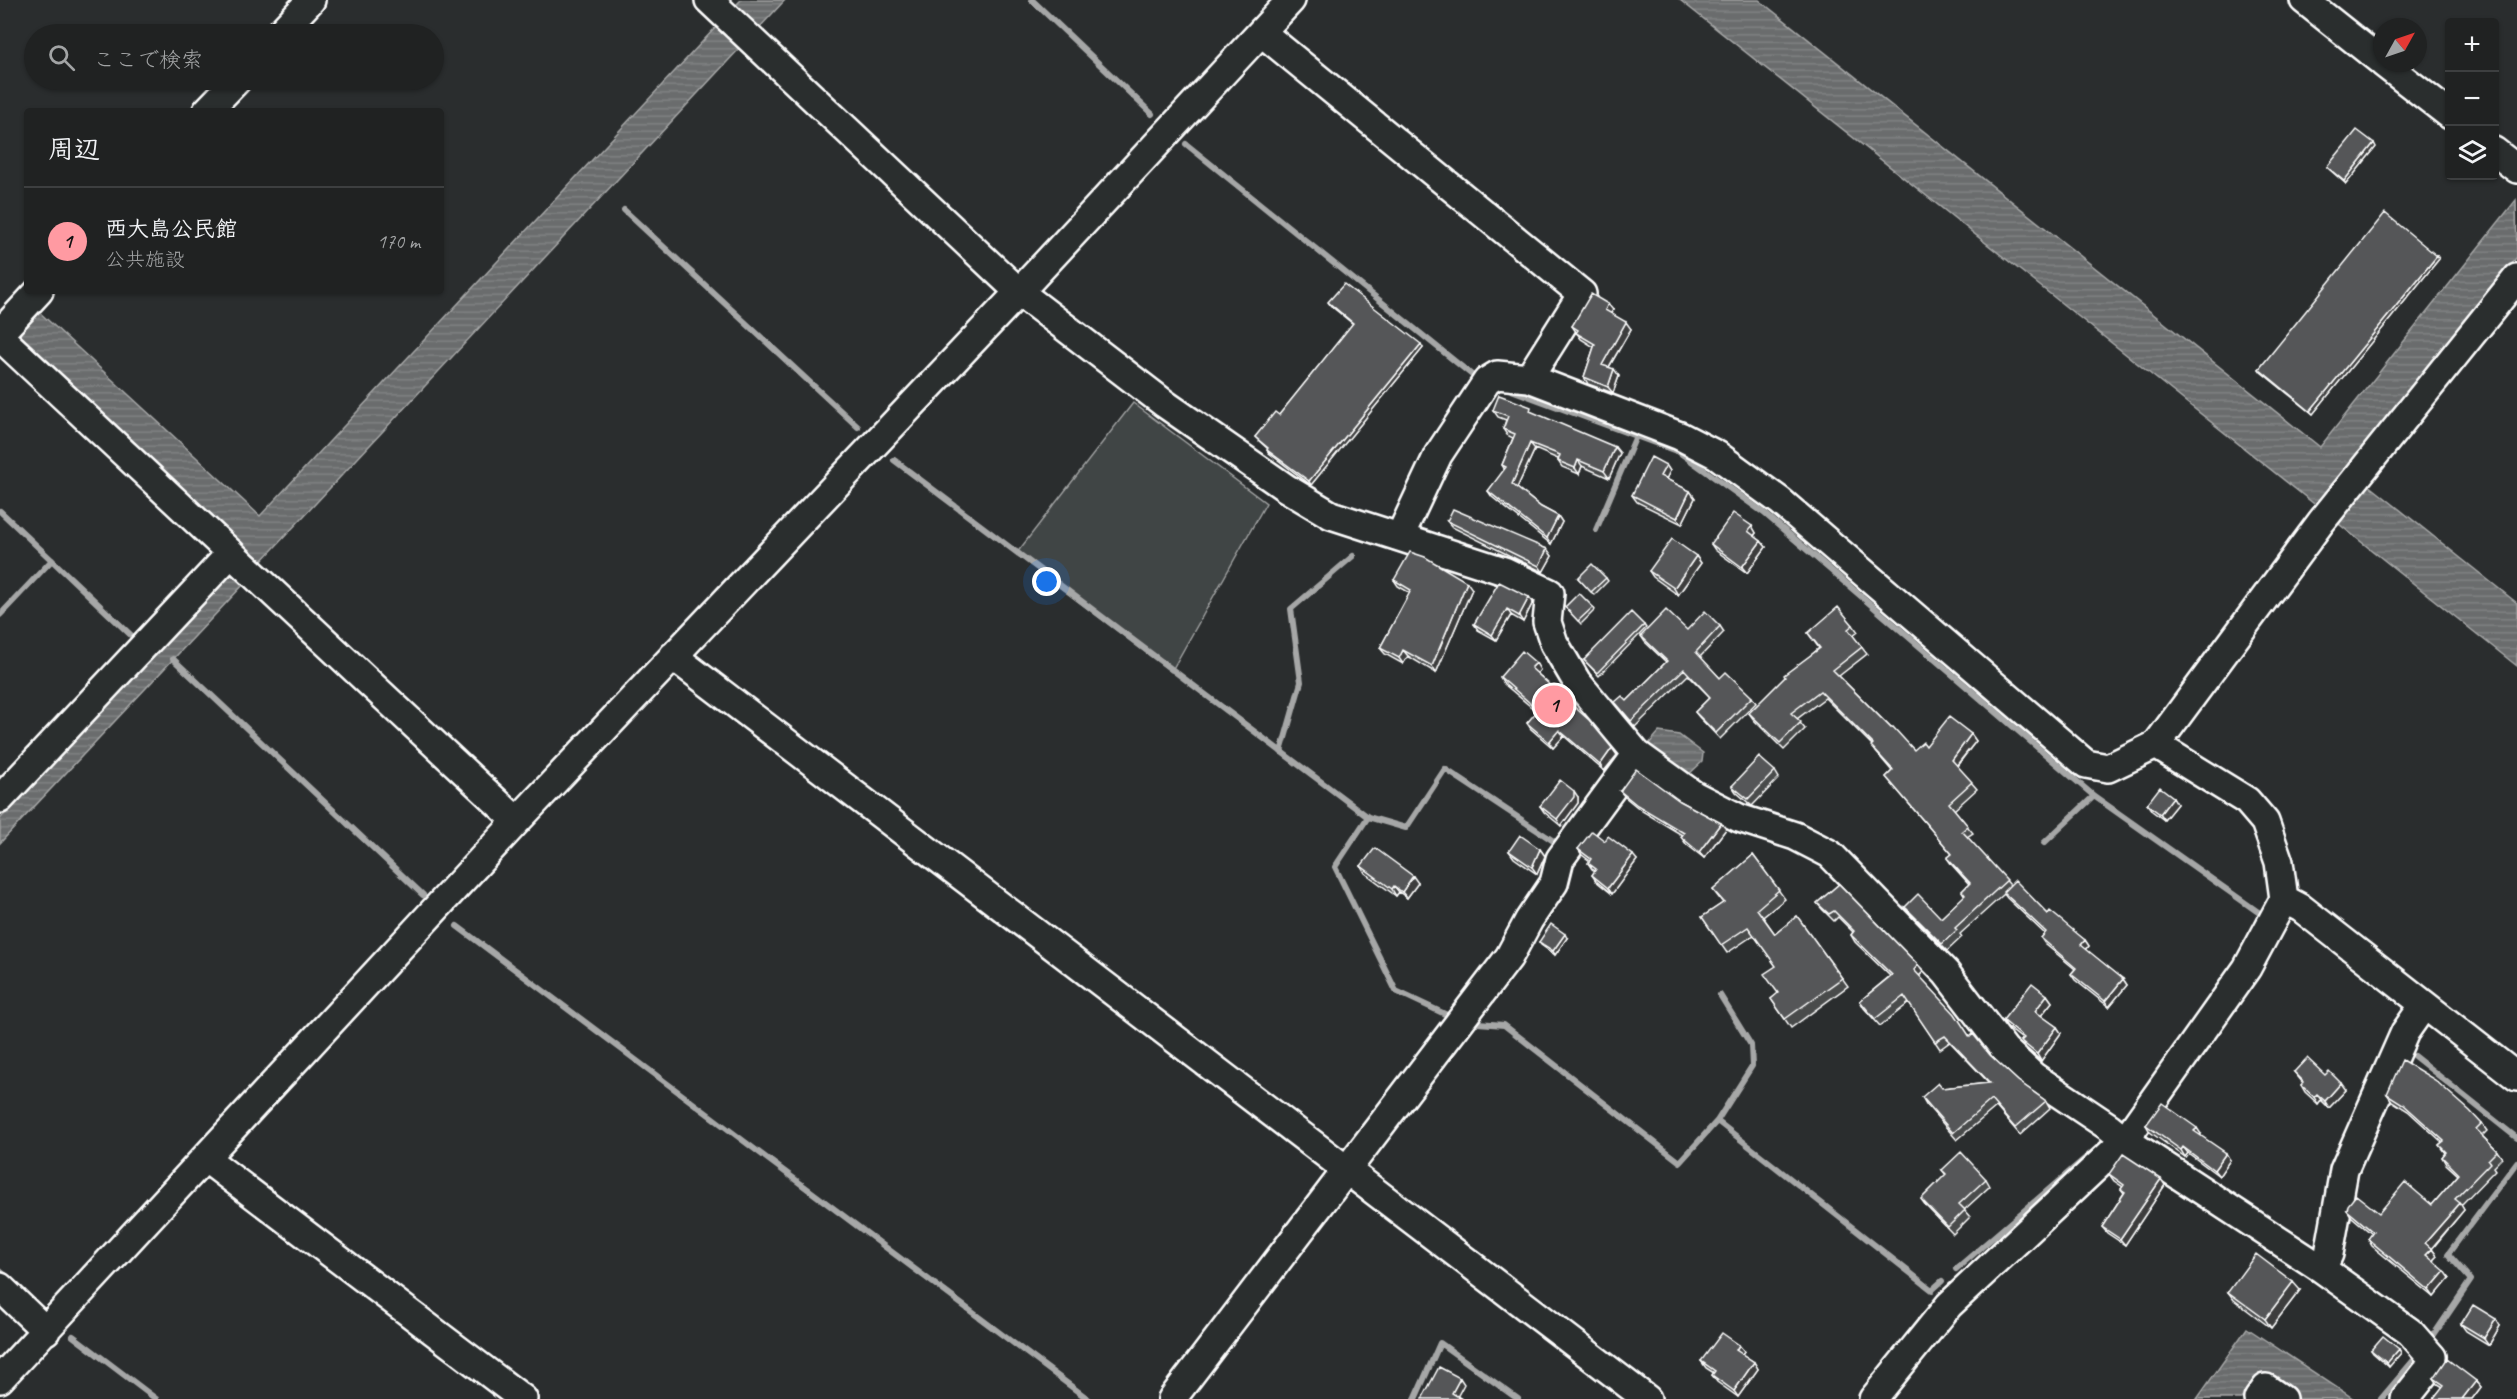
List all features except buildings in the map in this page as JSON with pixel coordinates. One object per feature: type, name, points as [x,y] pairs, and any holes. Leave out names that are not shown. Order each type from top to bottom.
[{"type":"street","points":[[288,24],[311,0]]},
{"type":"street","points":[[709,0],[1019,292],[1165,404],[1286,488],[1331,515],[1504,571],[1550,593],[1547,622],[1554,643],[1577,682],[1636,754],[1694,795],[1730,813],[1795,836],[1830,854],[1946,974],[2005,1050],[2033,1076],[2109,1126],[2125,1140],[2322,1269],[2410,1332],[2432,1356],[2428,1370],[2405,1399]]},
{"type":"street","points":[[0,1379],[517,821],[1019,292],[1291,0]]},
{"type":"street","points":[[2304,0],[2373,54]]},
{"type":"street","points":[[1261,32],[1582,294],[1529,378]]},
{"type":"street","points":[[2396,72],[2445,111]]},
{"type":"street","points":[[210,108],[227,90]]},
{"type":"street","points":[[2499,155],[2517,169]]},
{"type":"street","points":[[1400,536],[1438,455],[1487,381],[1497,375],[1529,378],[1680,436],[1718,455],[1780,501],[2086,764],[2109,768],[2156,745],[2321,522],[2517,278]]},
{"type":"street","points":[[36,294],[0,335],[517,821]]},
{"type":"street","points":[[0,799],[231,553]]},
{"type":"street","points":[[673,656],[1647,1399]]},
{"type":"street","points":[[1874,1399],[1949,1305],[2125,1140],[2247,968],[2284,899],[2279,862],[2265,822],[2247,801],[2156,745]]},
{"type":"street","points":[[1172,1399],[1509,957],[1529,920],[1554,883],[1560,859],[1636,754]]},
{"type":"street","points":[[2284,899],[2301,908],[2517,1077]]},
{"type":"street","points":[[2322,1269],[2329,1254],[2344,1170],[2405,1032],[2424,1005]]},
{"type":"street","points":[[205,1158],[523,1399]]},
{"type":"street","points":[[0,1287],[46,1331]]},
{"type":"street","points":[[2259,1399],[2266,1388],[2282,1399]]},
{"type":"shaded area","points":[[741,0],[785,0],[759,28],[735,6]]},
{"type":"shaded area","points":[[1680,0],[1759,0],[2320,447],[2516,200],[2517,257],[2342,478],[2362,494],[2369,485],[2517,603],[2517,666],[2339,524],[2347,513],[2327,497],[2318,507]]},
{"type":"shaded area","points":[[716,27],[739,49],[261,562],[16,336],[38,311],[260,516]]},
{"type":"shaded area","points":[[1133,403],[1266,503],[1171,672],[1016,554]]},
{"type":"shaded area","points":[[232,572],[244,584],[0,843],[0,819]]},
{"type":"shaded area","points":[[1659,732],[1679,735],[1703,753],[1702,762],[1688,775],[1647,746]]},
{"type":"shaded area","points":[[2247,1328],[2354,1399],[2297,1399],[2259,1374],[2241,1399],[2197,1399]]},
{"type":"waterway","points":[[1032,0],[1152,114]]},
{"type":"waterway","points":[[1186,144],[1472,375]]},
{"type":"waterway","points":[[624,210],[858,427]]},
{"type":"waterway","points":[[1506,388],[1679,452],[1764,513],[2094,796],[2261,914],[2257,922]]},
{"type":"waterway","points":[[1596,530],[1636,436]]},
{"type":"waterway","points":[[894,460],[1368,817],[1335,867],[1396,991],[1447,1015]]},
{"type":"waterway","points":[[0,511],[134,638]]},
{"type":"waterway","points":[[1281,752],[1301,682],[1291,609],[1353,556]]},
{"type":"waterway","points":[[0,615],[52,560]]},
{"type":"waterway","points":[[173,659],[423,895]]},
{"type":"waterway","points":[[1368,817],[1406,828],[1445,769],[1555,842]]},
{"type":"waterway","points":[[2044,843],[2094,796]]},
{"type":"waterway","points":[[457,926],[1088,1399]]},
{"type":"waterway","points":[[1720,995],[1751,1045],[1752,1066],[1717,1121],[1932,1290],[1942,1281]]},
{"type":"waterway","points":[[1478,1023],[1504,1025],[1680,1162],[1717,1121]]},
{"type":"waterway","points":[[2414,1056],[2517,1138]]},
{"type":"waterway","points":[[1956,1269],[2103,1143]]},
{"type":"waterway","points":[[2433,1336],[2471,1280],[2448,1254],[2517,1162]]},
{"type":"waterway","points":[[0,1271],[9,1279]]},
{"type":"waterway","points":[[73,1336],[156,1399]]},
{"type":"waterway","points":[[1415,1399],[1440,1343],[1518,1399]]},
{"type":"waterway","points":[[2381,1399],[2419,1354]]},
{"type":"place","name":"西大島公民館","points":[[1554,705]]}]
